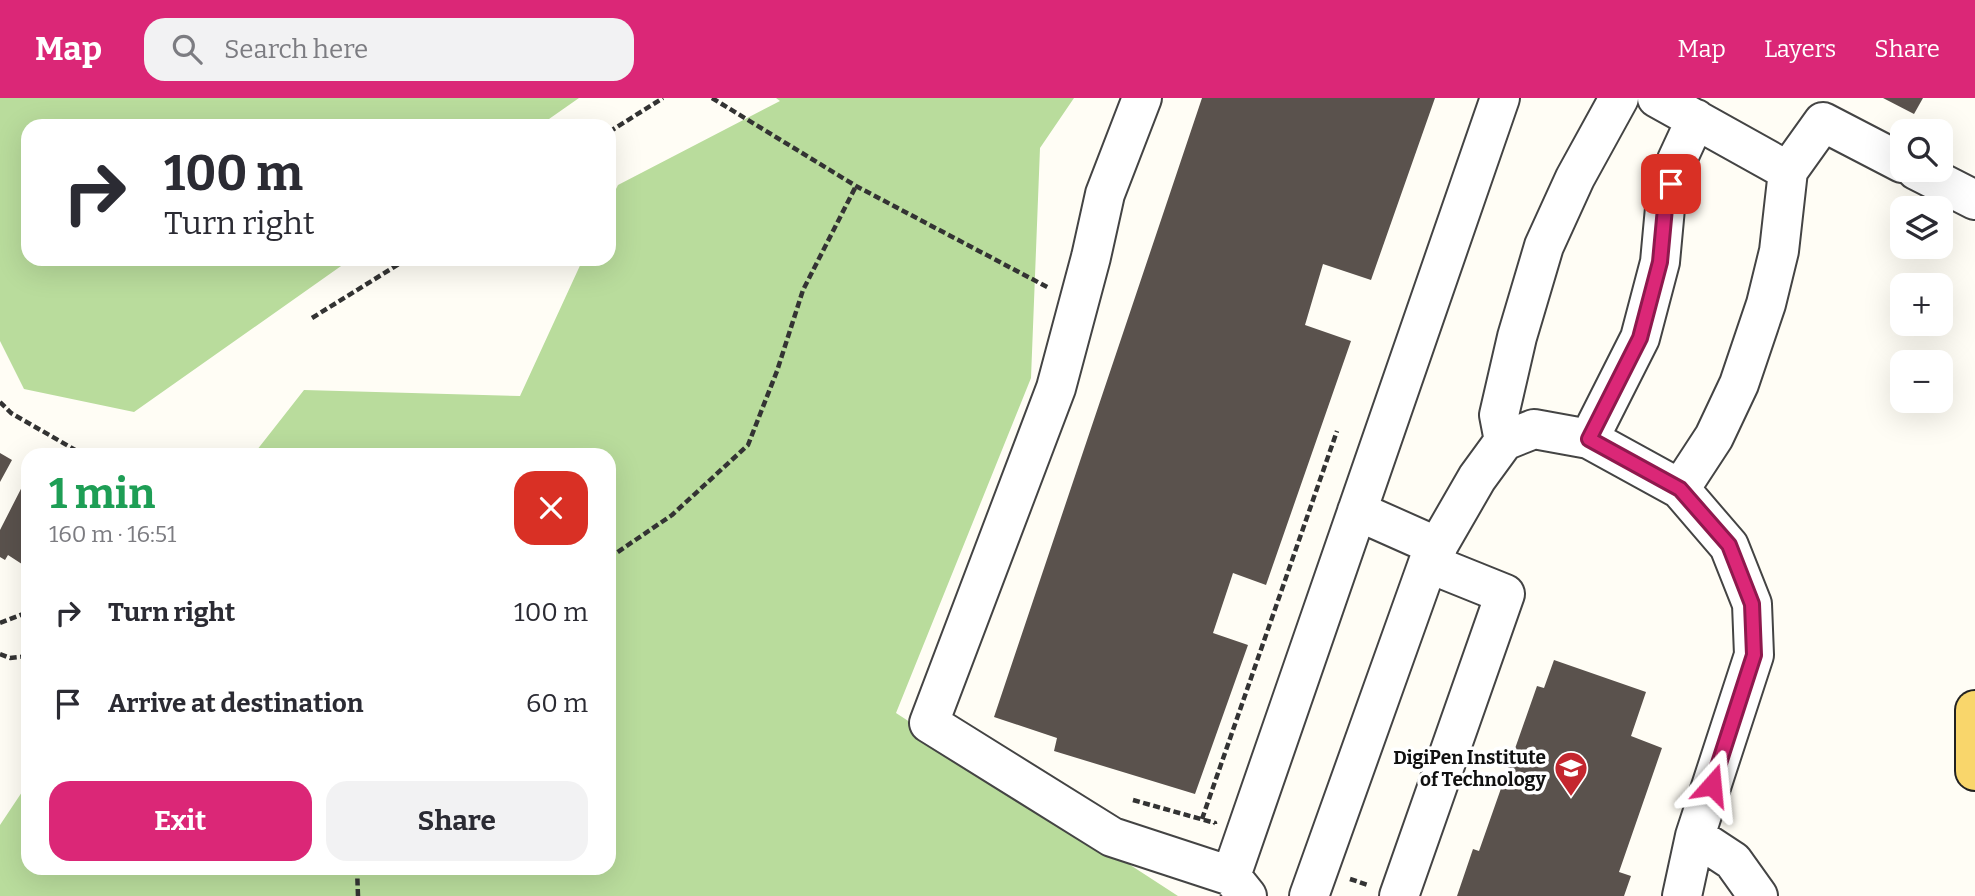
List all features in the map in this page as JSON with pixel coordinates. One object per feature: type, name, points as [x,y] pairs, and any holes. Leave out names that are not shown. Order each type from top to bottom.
[{"type":"main road","points":[[1975,710],[1975,771]]},
{"type":"lane","points":[[1142,98],[1105,194],[1056,388],[929,723],[1112,837],[1239,886],[1357,511],[1500,98]]},
{"type":"lane","points":[[1504,441],[1499,415],[1517,337],[1544,246],[1575,178],[1619,98]]},
{"type":"lane","points":[[1657,98],[1788,171]]},
{"type":"lane","points":[[1589,439],[1640,338],[1660,262],[1665,208],[1677,160],[1696,120]]},
{"type":"lane","points":[[1680,489],[1714,437],[1739,384],[1762,316],[1779,251],[1788,171],[1823,122],[1890,157]]},
{"type":"lane","points":[[1940,182],[1975,200]]},
{"type":"lane","points":[[1309,896],[1433,555],[1477,478],[1504,441],[1534,429],[1589,439],[1680,489],[1729,545],[1752,604],[1754,655],[1695,836],[1682,896]]},
{"type":"lane","points":[[1357,511],[1505,594],[1399,896]]},
{"type":"lane","points":[[1695,836],[1733,861],[1758,896]]},
{"type":"path","points":[[616,128],[663,98]]},
{"type":"path","points":[[712,98],[856,186],[1078,303]]},
{"type":"path","points":[[616,553],[672,515],[748,445],[777,371],[803,290],[856,186]]},
{"type":"path","points":[[312,318],[396,266]]},
{"type":"path","points":[[0,402],[11,413],[72,448]]},
{"type":"path","points":[[1202,819],[1337,431]]},
{"type":"path","points":[[0,623],[21,615]]},
{"type":"path","points":[[0,654],[10,658],[21,657]]},
{"type":"path","points":[[1133,800],[1215,823],[1213,830]]},
{"type":"path","points":[[357,875],[358,896]]},
{"type":"green space","points":[[0,98],[579,98],[549,119],[21,119],[21,266],[341,266],[134,412],[24,389],[0,341]]},
{"type":"green space","points":[[776,98],[1074,98],[1040,148],[1031,378],[896,713],[1178,896],[0,896],[0,825],[21,794],[21,875],[616,875],[616,448],[258,448],[304,390],[520,396],[580,266],[616,266],[618,185],[780,101]]},
{"type":"building","points":[[1202,98],[1435,98],[1371,280],[1323,264],[1305,325],[1351,341],[1266,585],[1233,573],[1213,633],[1248,645],[1195,794],[1054,751],[1057,738],[994,717]]},
{"type":"building","points":[[1883,98],[1923,98],[1914,114]]},
{"type":"building","points":[[0,453],[12,460],[0,482]]},
{"type":"building","points":[[21,489],[21,563],[8,555],[5,560],[0,557],[0,530]]},
{"type":"building","name":"DigiPen Institute of Technology","points":[[1554,660],[1646,692],[1631,736],[1662,748],[1619,872],[1631,876],[1624,896],[1457,896],[1473,849],[1479,851],[1537,686],[1544,688]]},
{"type":"place","name":"DigiPen Institute of Technology","points":[[1571,798]]},
{"type":"route","points":[[1671,184],[1665,208],[1660,262],[1640,338],[1589,439],[1680,489],[1729,545],[1752,604],[1754,655],[1712,785]]}]
